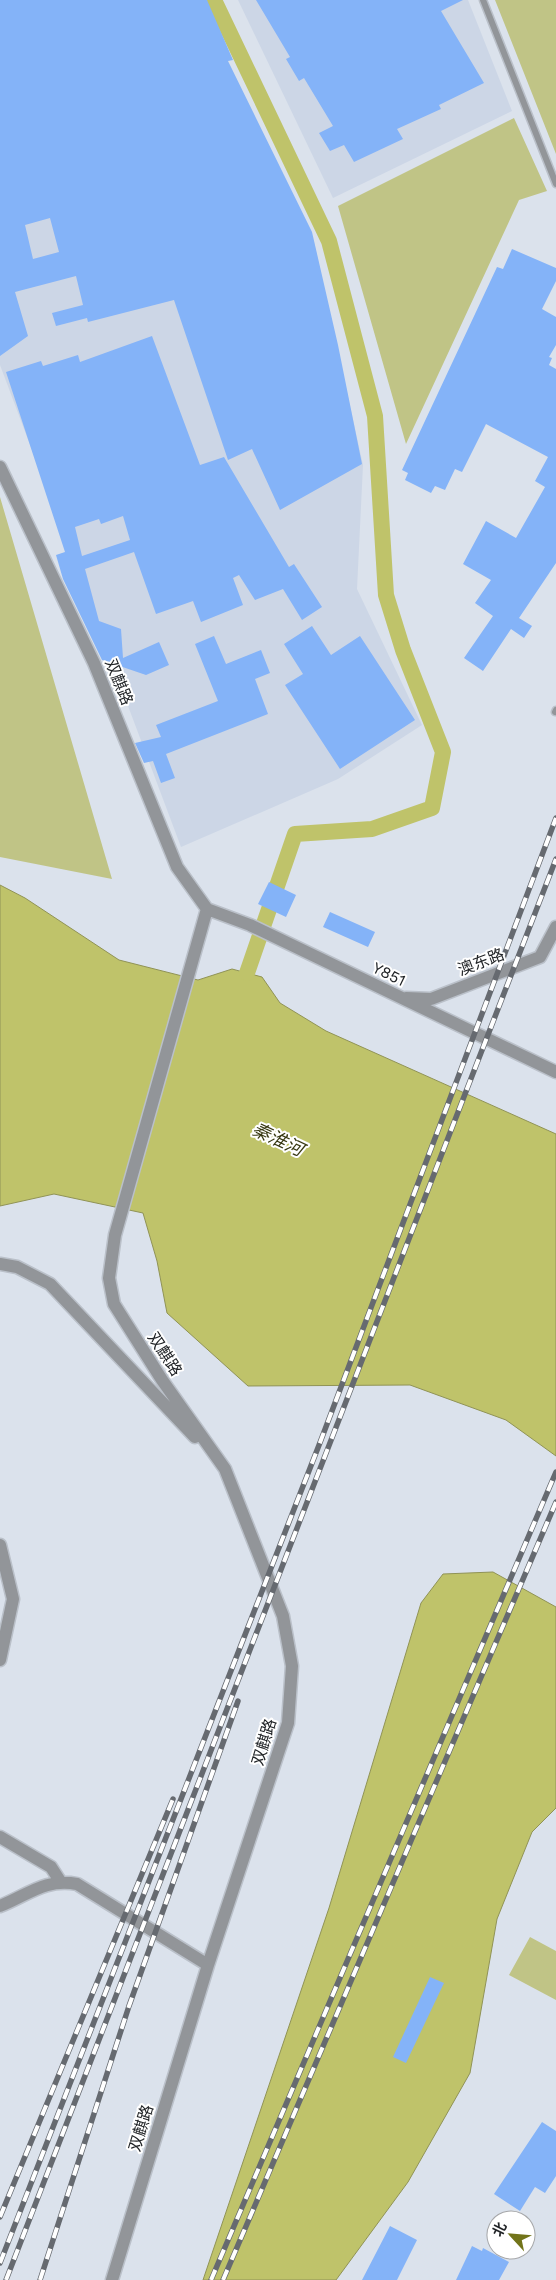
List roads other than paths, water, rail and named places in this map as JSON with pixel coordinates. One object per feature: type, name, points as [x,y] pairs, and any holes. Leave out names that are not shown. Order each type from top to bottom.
[{"type":"street","name":"双麒路","points":[[0,467],[94,663],[177,867],[206,909],[115,1235],[109,1278],[114,1304],[162,1380],[225,1469],[283,1616],[292,1666],[288,1723],[208,1965],[112,2280]]},
{"type":"street","name":"Y851","points":[[206,909],[250,925],[556,1072]]},
{"type":"street","name":"澳东路","points":[[399,997],[431,999],[540,957],[556,927]]},
{"type":"street","points":[[0,1264],[17,1267],[50,1284],[225,1469]]},
{"type":"street","points":[[0,1545],[13,1599],[0,1660]]},
{"type":"street","points":[[0,1838],[51,1867],[60,1881]]},
{"type":"street","points":[[0,1906],[36,1888],[60,1881],[77,1884],[208,1965]]},
{"type":"lane","points":[[483,0],[556,184]]},
{"type":"water","name":"秦淮河","points":[[0,885],[25,898],[119,960],[198,980],[232,969],[262,977],[280,1003],[326,1031],[556,1134],[556,1456],[506,1420],[410,1385],[248,1386],[167,1313],[157,1261],[143,1213],[54,1194],[0,1206]]},
{"type":"water","points":[[493,1572],[556,1607],[556,1808],[532,1832],[497,1919],[470,2073],[408,2182],[336,2280],[203,2280],[329,1908],[421,1603],[443,1574]]},
{"type":"waterway","points":[[214,0],[329,241],[375,416],[386,595],[403,650],[443,752],[432,808],[372,829],[295,834],[247,973]]},
{"type":"railway","points":[[0,2263],[321,1440],[556,818]]},
{"type":"railway","points":[[6,2280],[556,859]]},
{"type":"railway","points":[[211,2280],[556,1472]]},
{"type":"railway","points":[[223,2280],[556,1502]]},
{"type":"railway","points":[[40,2280],[129,2006],[238,1701]]},
{"type":"railway","points":[[0,2217],[173,1799]]}]
